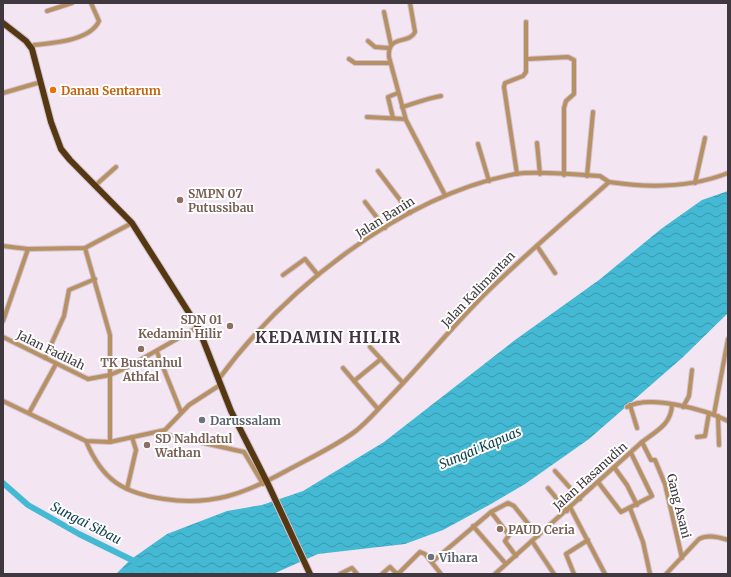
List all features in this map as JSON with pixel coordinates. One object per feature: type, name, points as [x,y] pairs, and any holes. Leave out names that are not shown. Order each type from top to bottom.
[{"type":"highway","points":[[3,18],[27,36],[34,45],[54,120],[64,148],[72,159],[98,183],[132,223],[198,327],[220,383],[265,483],[271,489],[310,574]]},
{"type":"highway","points":[[3,23],[29,44],[54,134],[64,154],[112,199],[138,226],[169,280],[200,325],[220,383]]},
{"type":"street","points":[[47,11],[72,3]]},
{"type":"street","points":[[34,45],[69,41],[96,26],[99,21],[91,3]]},
{"type":"street","points":[[368,41],[375,47],[390,46],[414,35],[415,27],[410,3]]},
{"type":"street","points":[[384,12],[390,46],[388,51],[390,64],[405,119],[445,195]]},
{"type":"street","points":[[517,174],[504,85],[505,83],[523,76],[526,72],[528,59],[526,22]]},
{"type":"street","points":[[528,59],[568,57],[574,60],[574,94],[566,101],[564,108],[564,175]]},
{"type":"street","points":[[349,59],[355,63],[390,64]]},
{"type":"street","points":[[3,93],[40,82]]},
{"type":"street","points":[[393,118],[388,97],[398,92]]},
{"type":"street","points":[[402,107],[428,98],[441,96]]},
{"type":"street","points":[[587,176],[593,112]]},
{"type":"street","points":[[367,117],[405,119]]},
{"type":"street","points":[[695,183],[705,138]]},
{"type":"street","points":[[537,143],[540,174]]},
{"type":"street","points":[[478,144],[489,180]]},
{"type":"street","points":[[98,183],[116,167]]},
{"type":"street","points":[[378,171],[410,213]]},
{"type":"street","points":[[609,182],[654,185],[695,183],[728,173]]},
{"type":"street","name":"Jalan Banin","points":[[86,442],[110,442],[158,433],[170,426],[181,412],[220,383],[259,331],[318,275],[385,228],[445,195],[489,180],[517,174],[600,176],[609,182]]},
{"type":"street","name":"Jalan Kalimantan","points":[[86,442],[107,478],[127,489],[157,498],[201,502],[223,499],[265,483],[353,433],[403,383],[487,292],[609,182]]},
{"type":"street","points":[[365,202],[385,228]]},
{"type":"street","points":[[3,246],[28,249],[85,248],[132,223]]},
{"type":"street","points":[[537,246],[555,273]]},
{"type":"street","points":[[85,248],[110,335],[110,442]]},
{"type":"street","points":[[3,321],[28,249]]},
{"type":"street","points":[[283,275],[304,259],[318,275]]},
{"type":"street","points":[[45,358],[64,316],[69,290],[95,279]]},
{"type":"street","name":"Jalan Fadilah","points":[[3,337],[88,379],[110,375],[157,352],[198,327]]},
{"type":"street","points":[[696,437],[705,436],[714,415],[728,339]]},
{"type":"street","points":[[370,347],[403,383]]},
{"type":"street","points":[[157,352],[181,412]]},
{"type":"street","points":[[354,381],[381,359]]},
{"type":"street","points":[[29,413],[56,364]]},
{"type":"street","points":[[343,368],[378,409]]},
{"type":"street","points":[[683,407],[689,396],[692,370]]},
{"type":"street","points":[[3,401],[86,442]]},
{"type":"street","points":[[637,428],[629,406],[652,403],[683,407],[714,415],[728,421]]},
{"type":"street","name":"Jalan Hasanudin","points":[[495,574],[642,442],[667,423],[671,415],[672,405]]},
{"type":"street","points":[[714,415],[719,445]]},
{"type":"street","points":[[158,433],[244,452],[265,483]]},
{"type":"street","points":[[127,489],[136,450],[132,437]]},
{"type":"street","name":"Gang Asani","points":[[642,442],[651,460],[655,460],[663,477],[682,558]]},
{"type":"street","points":[[598,482],[621,512],[652,496],[630,453]]},
{"type":"street","points":[[614,467],[627,485],[637,505]]},
{"type":"street","points":[[555,471],[580,499]]},
{"type":"street","points":[[548,488],[569,509],[588,540],[605,574]]},
{"type":"street","points":[[432,562],[473,526],[502,505],[512,504],[538,536]]},
{"type":"street","points":[[630,508],[643,542],[650,574]]},
{"type":"street","points":[[491,512],[509,535],[505,541],[516,556]]},
{"type":"street","points":[[473,526],[506,564]]},
{"type":"street","points":[[666,574],[703,537],[715,536],[728,540]]},
{"type":"street","points":[[574,574],[566,554],[588,540]]},
{"type":"street","points":[[532,542],[554,574]]},
{"type":"street","points":[[382,574],[390,568],[398,574],[420,552],[432,562],[441,574]]},
{"type":"street","points":[[340,574],[352,568],[357,574]]},
{"type":"water","name":"Sungai Kapuas","points":[[728,191],[728,313],[682,358],[589,439],[525,484],[443,530],[405,544],[318,554],[273,574],[116,574],[130,560],[167,534],[227,511],[262,505],[303,491],[384,442],[515,340],[599,280],[661,229],[702,200]]},
{"type":"waterway","name":"Sungai Sibau","points":[[3,483],[28,505],[79,534],[138,563]]},
{"type":"place","name":"Danau Sentarum","points":[[53,90]]},
{"type":"place","name":"SMPN 07 Putussibau","points":[[180,200]]},
{"type":"place","name":"SDN 01 Kedamin Hilir","points":[[230,326]]},
{"type":"place","name":"TK Bustanhul Athfal","points":[[141,349]]},
{"type":"place","name":"Darussalam","points":[[202,420]]},
{"type":"place","name":"SD Nahdlatul Wathan","points":[[147,445]]},
{"type":"place","name":"PAUD Ceria","points":[[500,529]]},
{"type":"place","name":"Vihara","points":[[431,557]]},
{"type":"district","name":"KEDAMIN HILIR","points":[[328,337]]}]
